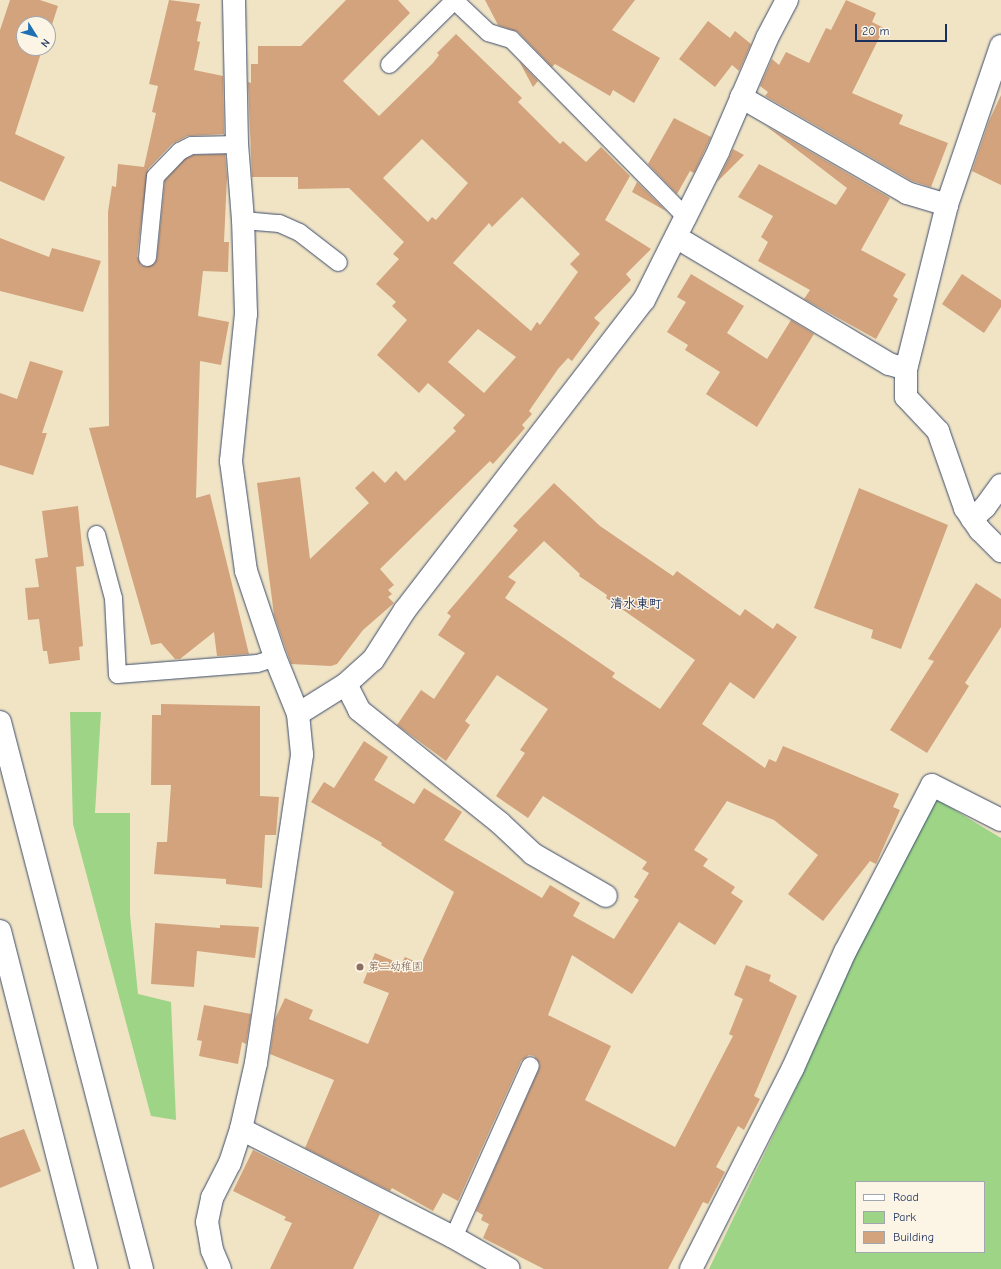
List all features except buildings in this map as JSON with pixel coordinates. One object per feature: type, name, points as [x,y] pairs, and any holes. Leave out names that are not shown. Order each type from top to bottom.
[{"type":"street","points":[[220,1269],[212,1250],[207,1222],[212,1198],[230,1162],[241,1129],[256,1063],[302,754],[298,714],[275,657],[246,571],[231,461],[246,314],[243,220],[237,144],[234,0]]},
{"type":"street","points":[[298,714],[346,684],[373,660],[405,610],[644,300],[687,218],[786,0]]},
{"type":"street","points":[[1001,46],[947,205],[906,369],[906,397],[938,431],[965,508],[972,519],[1001,551]]},
{"type":"street","points":[[741,97],[908,193],[947,205]]},
{"type":"street","points":[[676,237],[889,364],[906,369]]},
{"type":"street","points":[[972,519],[985,507],[1001,485]]},
{"type":"street","points":[[346,684],[359,710],[500,822],[533,854],[606,896]]},
{"type":"street","points":[[0,722],[142,1269]]},
{"type":"street","points":[[691,1269],[793,1068],[845,952],[932,785],[1001,820]]},
{"type":"street","points":[[0,931],[86,1269]]},
{"type":"street","points":[[241,1129],[453,1237],[508,1269]]},
{"type":"lane","points":[[389,64],[454,0],[488,32],[511,39],[687,218]]},
{"type":"lane","points":[[148,257],[155,176],[179,151],[191,145],[237,144]]},
{"type":"lane","points":[[243,220],[279,223],[299,232],[338,262]]},
{"type":"lane","points":[[96,534],[113,598],[117,674],[258,663],[275,657]]},
{"type":"lane","points":[[453,1237],[530,1065]]},
{"type":"green space","points":[[70,712],[101,712],[95,813],[130,813],[130,915],[138,994],[171,1002],[176,1120],[151,1116],[73,824]]},
{"type":"green space","points":[[938,800],[1001,838],[1001,1269],[709,1269],[807,1065],[844,970],[931,803]]},
{"type":"place","name":"第二幼稚園","points":[[360,967]]},
{"type":"district","name":"清水東町","points":[[636,604]]}]
